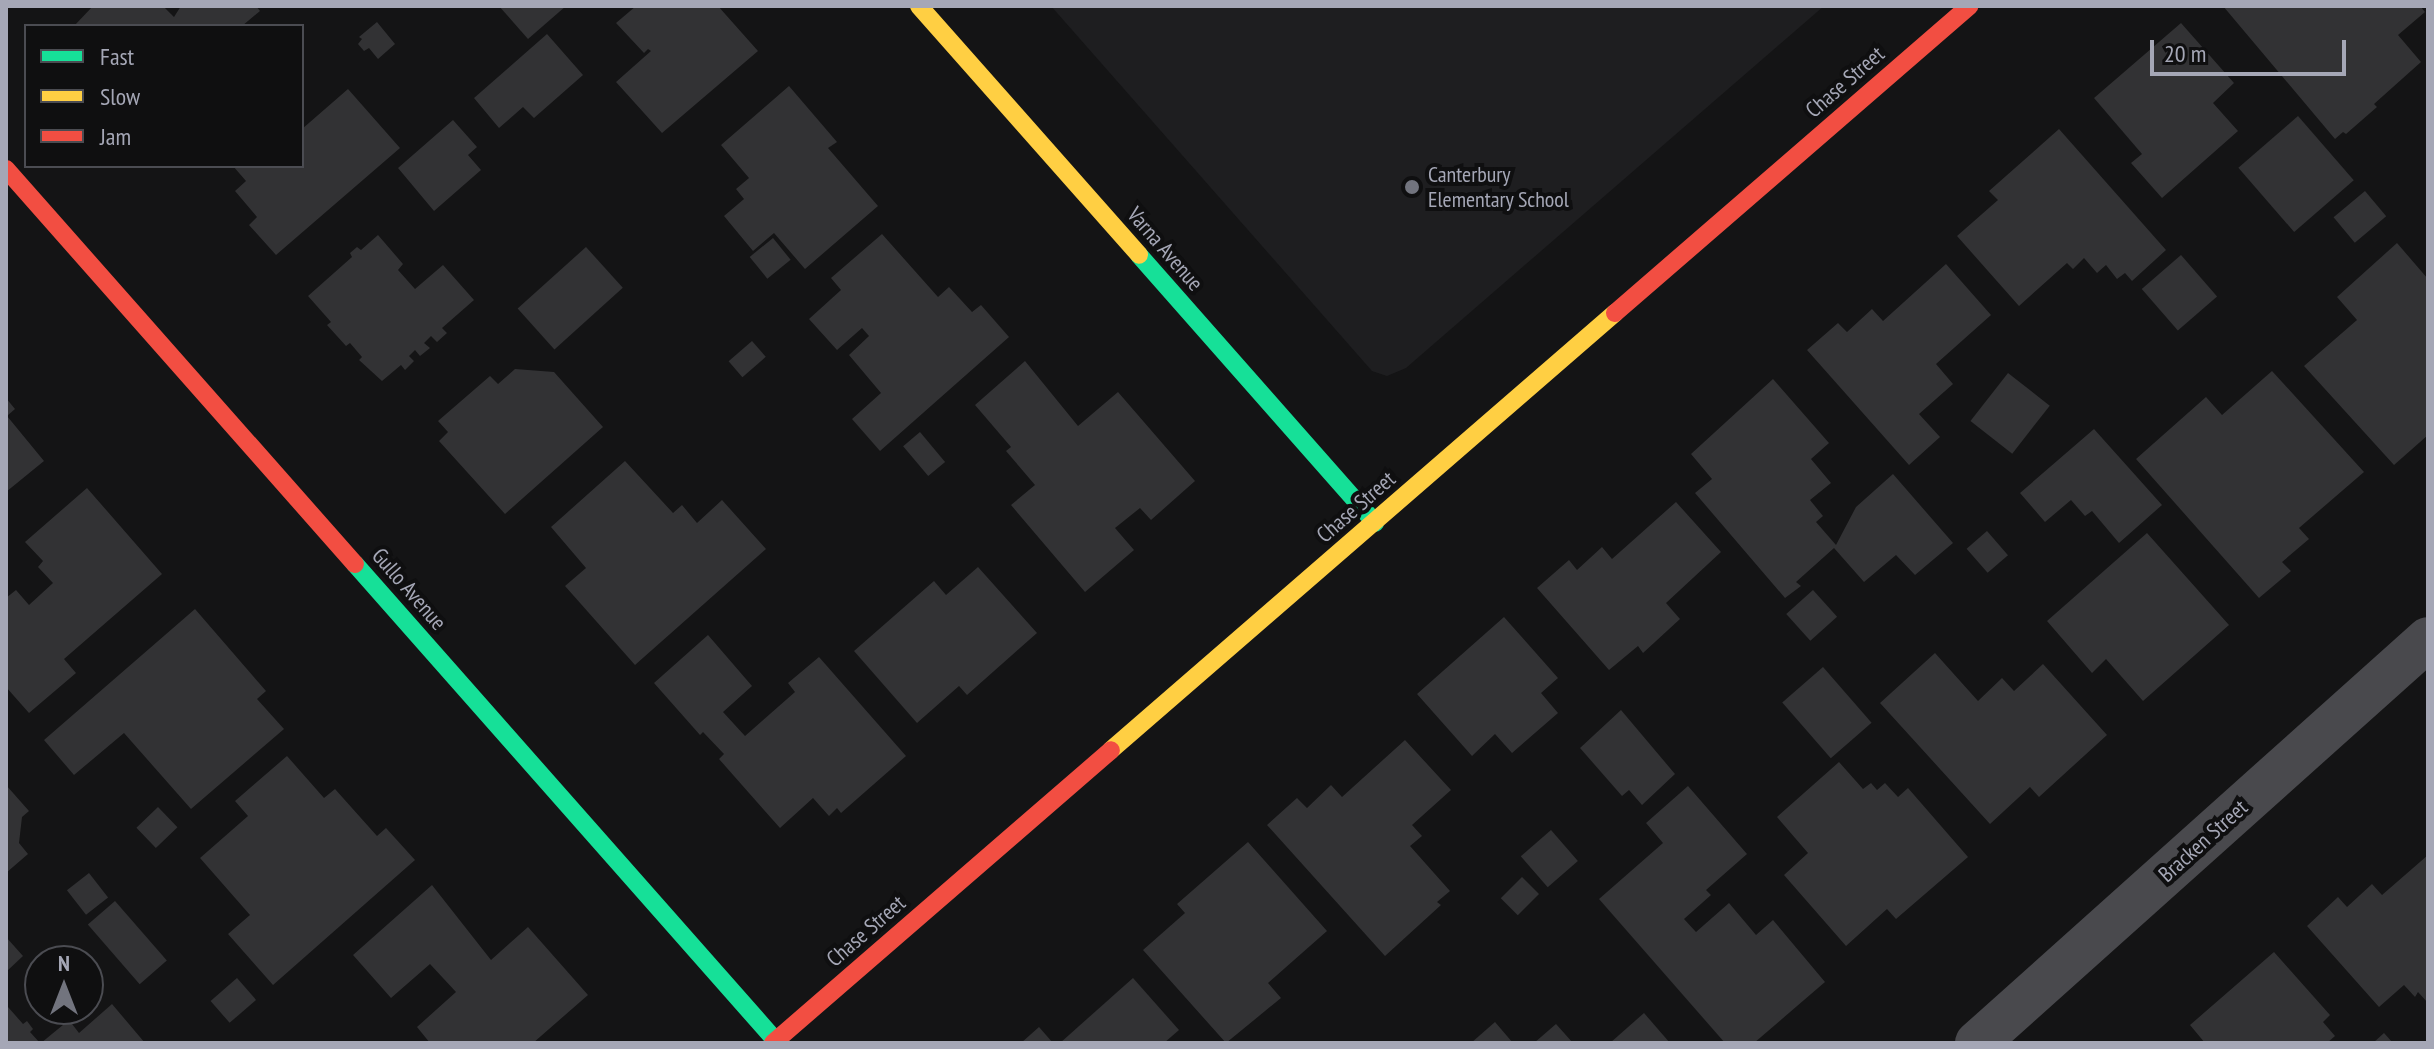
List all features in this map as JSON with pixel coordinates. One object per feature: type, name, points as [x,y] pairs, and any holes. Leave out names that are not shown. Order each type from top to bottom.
[{"type":"street","name":"Varna Avenue","points":[[919,6],[1375,523]]},
{"type":"street","name":"Chase Street","points":[[775,1042],[1969,6]]},
{"type":"street","name":"Gullo Avenue","points":[[6,169],[775,1042]]},
{"type":"street","name":"Bracken Street","points":[[1977,1043],[2428,639]]},
{"type":"shaded area","name":"Canterbury Elementary School","points":[[1051,6],[1824,6],[1406,368],[1387,376],[1372,371]]},
{"type":"building","points":[[93,6],[163,6],[174,17],[181,6],[256,6],[260,11],[244,24],[76,24]]},
{"type":"building","points":[[499,6],[566,6],[528,39]]},
{"type":"building","points":[[636,6],[718,6],[758,51],[662,133],[616,82],[651,51],[648,49],[644,53],[616,23]]},
{"type":"building","points":[[2223,6],[2420,6],[2425,12],[2398,35],[2421,62],[2374,104],[2377,107],[2346,134],[2343,132],[2335,139]]},
{"type":"building","points":[[377,22],[395,44],[378,59],[369,48],[364,51],[358,44],[362,39],[359,37]]},
{"type":"building","points":[[2181,23],[2234,83],[2213,103],[2238,131],[2162,198],[2131,163],[2142,154],[2094,98]]},
{"type":"building","points":[[547,34],[583,75],[534,118],[523,107],[499,128],[474,98]]},
{"type":"building","points":[[789,86],[837,142],[828,148],[878,206],[805,269],[774,233],[753,251],[724,216],[744,199],[736,189],[749,178],[721,145]]},
{"type":"building","points":[[348,89],[400,148],[276,255],[249,225],[257,217],[235,191],[246,181],[235,168],[304,168],[304,127]]},
{"type":"building","points":[[2298,116],[2354,180],[2294,232],[2238,168]]},
{"type":"building","points":[[453,120],[477,147],[468,155],[481,170],[434,211],[398,168]]},
{"type":"building","points":[[2059,129],[2166,250],[2132,281],[2125,273],[2117,279],[2106,265],[2097,273],[2084,258],[2073,269],[2067,263],[2019,306],[1957,236],[1998,200],[1989,191]]},
{"type":"building","points":[[2365,191],[2386,216],[2355,243],[2334,217]]},
{"type":"building","points":[[882,234],[938,297],[949,287],[972,312],[981,305],[1009,337],[880,451],[852,419],[881,393],[849,355],[869,336],[862,328],[837,350],[809,319],[841,290],[831,278]]},
{"type":"building","points":[[378,235],[403,264],[398,270],[415,289],[443,265],[474,300],[442,328],[447,333],[437,342],[431,336],[424,343],[430,348],[420,356],[415,350],[409,356],[414,361],[405,370],[401,365],[382,381],[359,360],[362,357],[350,343],[346,346],[327,325],[331,322],[308,296],[352,257],[350,253],[357,247],[361,250]]},
{"type":"building","points":[[773,238],[791,260],[767,279],[750,257]]},
{"type":"building","points":[[2397,243],[2428,279],[2428,435],[2394,465],[2304,366],[2357,320],[2337,297]]},
{"type":"building","points":[[586,247],[623,288],[554,349],[518,309]]},
{"type":"building","points":[[2181,255],[2217,297],[2178,331],[2142,289]]},
{"type":"building","points":[[1946,264],[1991,315],[1936,364],[1953,384],[1919,414],[1940,437],[1909,465],[1807,350],[1838,323],[1847,332],[1872,309],[1883,321]]},
{"type":"building","points":[[752,341],[766,357],[742,377],[729,361]]},
{"type":"building","points":[[1025,361],[1078,426],[1118,392],[1195,481],[1151,520],[1140,508],[1115,528],[1134,550],[1085,592],[1011,505],[1035,485],[1006,451],[1011,447],[975,405]]},
{"type":"building","points":[[515,369],[554,372],[603,427],[505,514],[439,441],[448,432],[438,421],[490,376],[498,384]]},
{"type":"building","points":[[2272,371],[2364,472],[2299,528],[2309,539],[2282,562],[2291,571],[2259,598],[2136,459],[2206,397],[2222,415]]},
{"type":"building","points":[[2008,373],[2050,406],[2012,454],[1970,421]]},
{"type":"building","points":[[1773,379],[1829,443],[1811,459],[1831,483],[1810,500],[1823,516],[1816,522],[1836,545],[1856,507],[1893,474],[1953,543],[1915,575],[1896,555],[1864,582],[1834,548],[1796,582],[1801,586],[1785,598],[1695,493],[1712,479],[1691,454]]},
{"type":"building","points":[[6,398],[15,409],[7,416],[44,461],[6,492]]},
{"type":"building","points":[[2094,429],[2162,505],[2119,543],[2092,511],[2085,516],[2071,500],[2045,522],[2020,493]]},
{"type":"building","points":[[920,432],[945,462],[928,476],[903,446]]},
{"type":"building","points":[[625,461],[673,513],[682,505],[697,523],[722,500],[766,549],[635,665],[565,586],[586,568],[551,527]]},
{"type":"building","points":[[87,488],[162,574],[64,659],[76,673],[29,713],[6,687],[6,598],[16,590],[29,605],[53,583],[38,567],[43,561],[25,542]]},
{"type":"building","points":[[1676,502],[1721,552],[1666,603],[1680,619],[1643,653],[1638,646],[1609,670],[1537,588],[1569,560],[1577,570],[1602,547],[1612,559]]},
{"type":"building","points":[[1987,531],[2008,555],[1988,573],[1967,549]]},
{"type":"building","points":[[2147,533],[2229,625],[2143,701],[2106,659],[2092,673],[2047,621]]},
{"type":"building","points":[[978,567],[1037,633],[967,695],[959,686],[917,723],[854,651],[934,581],[946,595]]},
{"type":"building","points":[[1813,590],[1837,617],[1810,641],[1786,614]]},
{"type":"building","points":[[195,609],[266,691],[257,699],[284,729],[191,809],[124,733],[74,775],[44,740]]},
{"type":"building","points":[[1504,617],[1558,678],[1541,693],[1558,713],[1512,753],[1495,734],[1472,756],[1417,694]]},
{"type":"building","points":[[708,635],[752,686],[723,712],[745,736],[795,692],[788,683],[819,657],[906,756],[841,813],[837,808],[829,816],[813,798],[780,828],[719,759],[724,754],[703,732],[700,735],[654,683]]},
{"type":"building","points":[[1935,653],[1978,701],[2002,678],[2014,691],[2043,664],[2107,735],[2039,797],[2030,787],[1990,824],[1880,703]]},
{"type":"building","points":[[1823,667],[1872,723],[1831,758],[1782,702]]},
{"type":"building","points":[[1621,710],[1675,774],[1642,805],[1629,790],[1622,796],[1580,748]]},
{"type":"building","points":[[1405,740],[1451,790],[1412,825],[1422,836],[1410,846],[1450,891],[1437,902],[1441,905],[1385,956],[1267,825],[1297,798],[1307,808],[1331,785],[1342,797]]},
{"type":"building","points":[[287,756],[324,798],[335,789],[377,836],[386,828],[415,860],[273,985],[228,934],[250,915],[200,858],[248,816],[235,801]]},
{"type":"building","points":[[1839,762],[1863,789],[1871,783],[1877,790],[1885,783],[1898,797],[1908,788],[1968,857],[1896,919],[1887,909],[1846,946],[1784,875],[1808,853],[1777,817]]},
{"type":"building","points":[[6,785],[29,811],[22,817],[19,843],[28,854],[6,873]]},
{"type":"building","points":[[1688,786],[1747,854],[1706,890],[1711,895],[1684,919],[1696,932],[1729,903],[1756,935],[1773,920],[1825,982],[1754,1043],[1725,1043],[1599,899],[1663,843],[1646,823]]},
{"type":"building","points":[[158,807],[177,827],[156,848],[136,828]]},
{"type":"building","points":[[1551,830],[1578,861],[1548,887],[1521,856]]},
{"type":"building","points":[[1248,842],[1327,931],[1268,983],[1281,998],[1226,1043],[1143,950],[1185,913],[1177,904]]},
{"type":"building","points":[[2428,855],[2428,1003],[2418,992],[2415,997],[2404,985],[2379,1007],[2307,926],[2338,897],[2347,907],[2372,884],[2382,895]]},
{"type":"building","points":[[89,873],[108,897],[86,915],[67,890]]},
{"type":"building","points":[[1522,877],[1539,894],[1518,915],[1501,898]]},
{"type":"building","points":[[432,885],[491,960],[528,927],[588,995],[533,1043],[430,1043],[417,1027],[456,992],[430,964],[391,998],[353,955]]},
{"type":"building","points":[[115,901],[167,961],[140,984],[88,925]]},
{"type":"building","points":[[6,937],[23,956],[6,972]]},
{"type":"building","points":[[2274,952],[2330,1015],[2323,1022],[2335,1036],[2327,1043],[2205,1043],[2190,1025]]},
{"type":"building","points":[[237,978],[256,1000],[230,1023],[211,1001]]},
{"type":"building","points":[[1133,978],[1179,1030],[1164,1043],[1060,1043]]},
{"type":"building","points":[[112,1004],[145,1043],[41,1043],[63,1025],[73,1025],[79,1033],[88,1025],[104,1025],[104,1011]]},
{"type":"building","points":[[8,1007],[24,1025],[30,1025],[33,1029],[30,1032],[40,1043],[6,1043]]},
{"type":"building","points":[[1644,1013],[1670,1043],[1610,1043]]},
{"type":"building","points":[[1495,1022],[1513,1043],[1471,1043]]},
{"type":"building","points":[[1556,1024],[1573,1043],[1534,1043]]},
{"type":"building","points":[[1039,1027],[1053,1043],[1021,1043]]},
{"type":"building","points":[[2384,1033],[2393,1043],[2373,1043]]},
{"type":"traffic: fast","points":[[1139,255],[1375,523]]},
{"type":"traffic: fast","points":[[355,564],[776,1041]]},
{"type":"traffic: slow","points":[[919,6],[1139,255]]},
{"type":"traffic: slow","points":[[1111,750],[1615,313]]},
{"type":"traffic: jam","points":[[1615,313],[1969,6]]},
{"type":"traffic: jam","points":[[6,169],[355,564]]},
{"type":"traffic: jam","points":[[773,1043],[1111,750]]},
{"type":"place","name":"Canterbury Elementary School","points":[[1412,187]]}]
